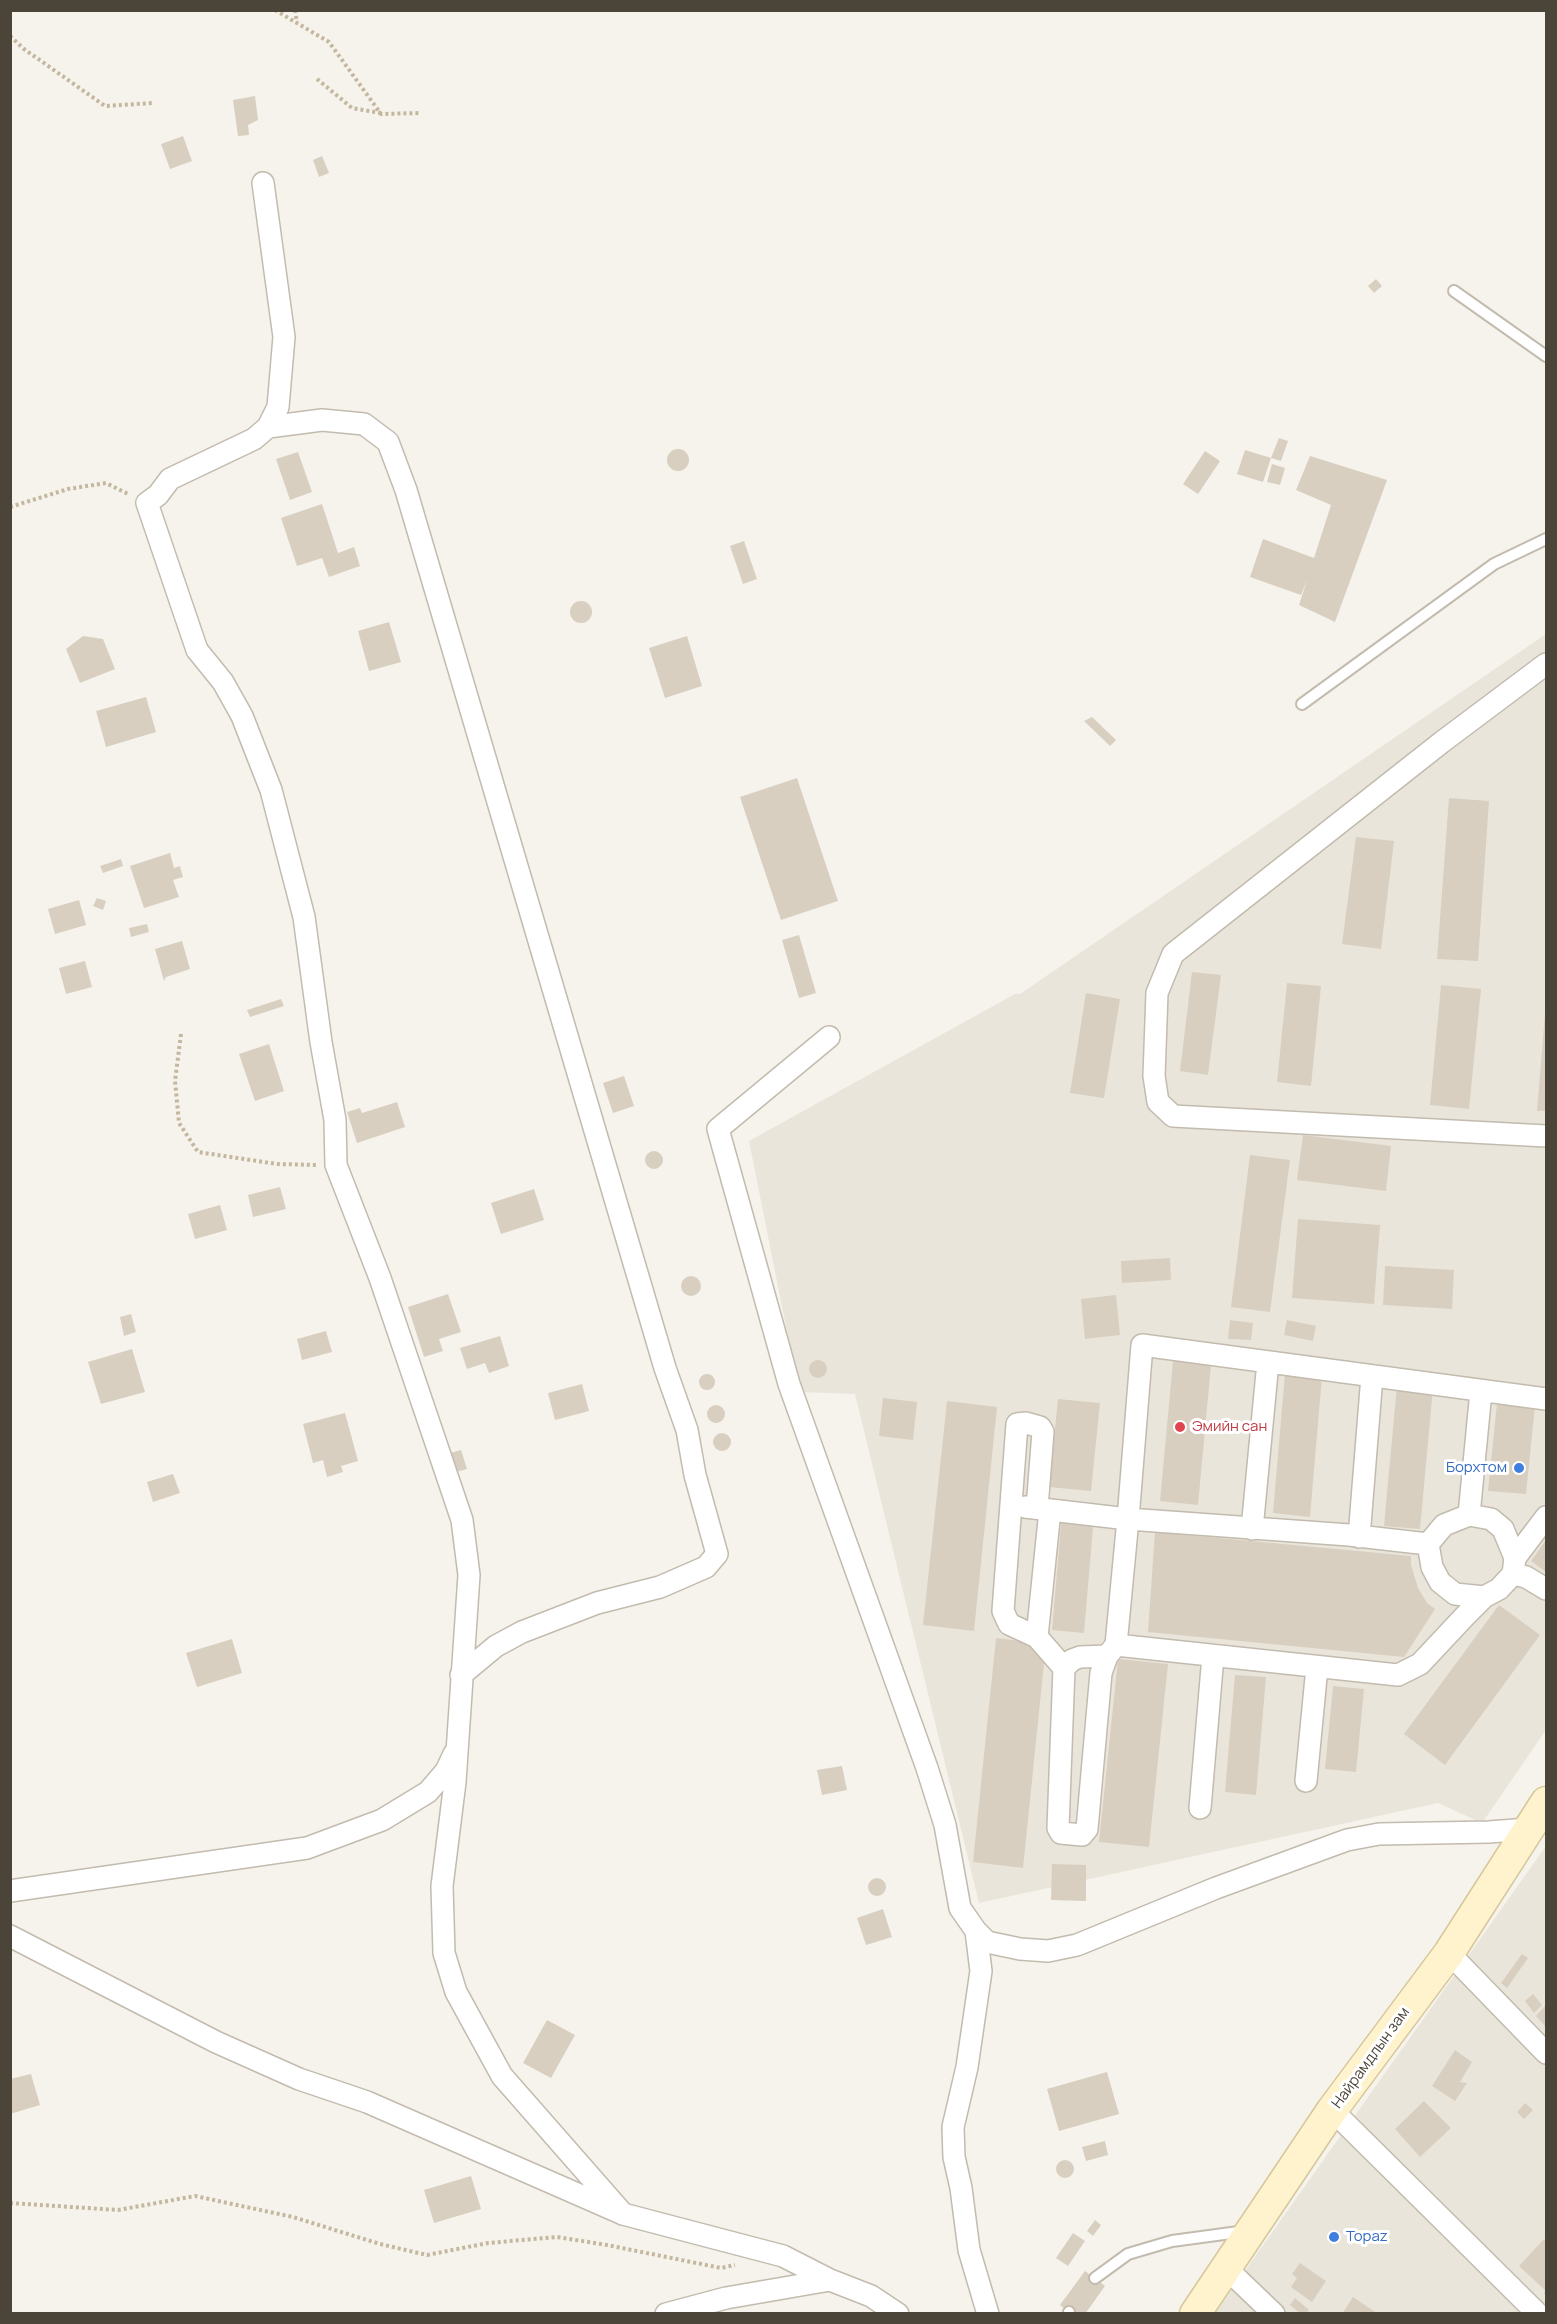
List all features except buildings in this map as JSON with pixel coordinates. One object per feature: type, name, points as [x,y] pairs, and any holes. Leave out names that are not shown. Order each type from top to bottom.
[{"type":"main road","name":"Найрамдлын зам","points":[[1195,2313],[1332,2110],[1449,1953],[1546,1802]]},
{"type":"street","points":[[263,183],[284,338],[278,407],[268,427],[254,439],[170,479],[158,495],[147,503],[197,650],[224,682],[242,716],[271,789],[304,917],[321,1042],[335,1120],[336,1165],[380,1278],[462,1520],[469,1575],[457,1748],[442,1886],[444,1953],[456,1992],[502,2076],[623,2214]]},
{"type":"street","points":[[268,427],[322,420],[364,424],[388,442],[406,490],[665,1368],[687,1430],[695,1475],[716,1546],[717,1554],[706,1567],[660,1587],[597,1603],[522,1632],[496,1646],[461,1675]]},
{"type":"street","points":[[1546,664],[1442,742],[1173,954],[1157,993],[1154,1076],[1158,1102],[1173,1116],[1546,1136]]},
{"type":"street","points":[[829,1037],[718,1129],[789,1384],[927,1768],[945,1825],[960,1908],[976,1931],[987,1942],[1020,1949],[1048,1951],[1104,1936],[1216,1888],[1347,1839],[1379,1834],[1528,1829]]},
{"type":"street","points":[[1037,1637],[1043,1509],[1043,1432],[1040,1427],[1026,1423],[1017,1424],[1003,1611],[1010,1624],[1037,1637],[1064,1668],[1058,1828],[1061,1833],[1082,1835],[1087,1829],[1101,1673],[1112,1651],[1128,1519],[1142,1345],[1546,1399]]},
{"type":"street","points":[[1252,1529],[1268,1362]]},
{"type":"street","points":[[1359,1537],[1372,1376]]},
{"type":"street","points":[[1469,1515],[1481,1391]]},
{"type":"street","points":[[1011,1505],[1128,1519],[1428,1544]]},
{"type":"street","points":[[1428,1544],[1444,1526],[1469,1515],[1491,1519],[1503,1529],[1514,1566],[1546,1590]]},
{"type":"street","points":[[1064,1668],[1080,1657],[1112,1651],[1213,1656],[1394,1675],[1408,1672],[1425,1659],[1484,1597],[1495,1592],[1546,1518]]},
{"type":"street","points":[[1428,1544],[1432,1567],[1440,1582],[1447,1589],[1462,1596],[1484,1597]]},
{"type":"street","points":[[1200,1808],[1213,1656]]},
{"type":"street","points":[[1306,1781],[1317,1667]]},
{"type":"street","points":[[10,1891],[307,1848],[382,1820],[428,1792],[446,1771],[457,1748]]},
{"type":"street","points":[[976,1931],[981,1971],[967,2067],[953,2127],[954,2157],[961,2188],[969,2250],[988,2313]]},
{"type":"street","points":[[10,1936],[216,2042],[299,2079],[367,2102],[623,2214],[783,2256],[830,2280],[871,2296],[898,2313]]},
{"type":"street","points":[[1449,1953],[1546,2054]]},
{"type":"street","points":[[1332,2110],[1538,2313]]},
{"type":"street","points":[[1226,2268],[1274,2313]]},
{"type":"street","points":[[666,2313],[726,2298],[830,2280]]},
{"type":"lane","points":[[1454,291],[1546,356]]},
{"type":"lane","points":[[1302,704],[1494,564],[1546,540]]},
{"type":"lane","points":[[1095,2278],[1128,2254],[1172,2241],[1252,2230]]},
{"type":"path","points":[[275,10],[329,42],[381,114]]},
{"type":"path","points":[[295,10],[297,23]]},
{"type":"path","points":[[10,36],[24,49],[105,106],[153,103]]},
{"type":"path","points":[[317,79],[352,108],[381,114],[421,112]]},
{"type":"path","points":[[10,507],[68,489],[106,483],[147,503]]},
{"type":"path","points":[[181,1034],[175,1081],[179,1123],[198,1152],[277,1164],[336,1165]]},
{"type":"path","points":[[10,2203],[118,2210],[195,2196],[293,2217],[427,2256],[488,2243],[556,2237],[722,2268],[742,2264]]},
{"type":"shaded area","points":[[1546,634],[1546,1730],[1482,1823],[1438,1803],[979,1903],[855,1394],[799,1392],[749,1141],[1015,994],[1020,994]]},
{"type":"shaded area","points":[[1546,1846],[1546,2313],[1215,2313]]},
{"type":"place","name":"Эмийн сан","points":[[1180,1427]]},
{"type":"place","name":"Борхтом","points":[[1519,1468]]},
{"type":"place","name":"Topaz","points":[[1334,2237]]}]
